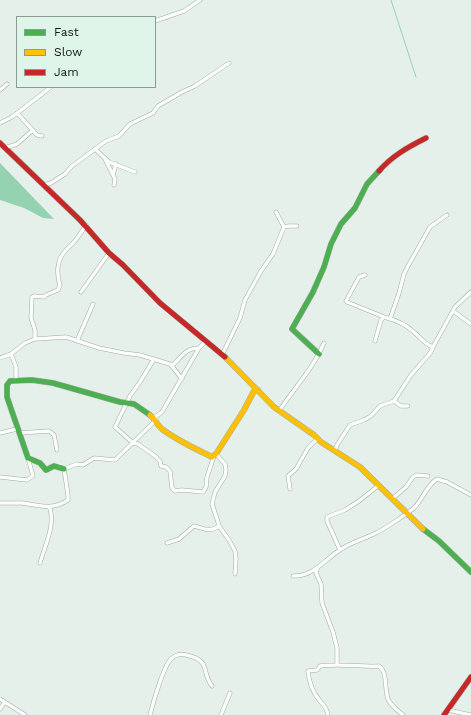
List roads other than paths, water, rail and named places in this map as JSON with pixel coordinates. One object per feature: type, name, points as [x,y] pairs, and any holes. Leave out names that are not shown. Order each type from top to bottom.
[{"type":"street","points":[[156,21],[184,11],[200,0]]},
{"type":"street","points":[[44,185],[51,183],[65,174],[72,166],[109,139],[119,136],[130,124],[153,113],[158,106],[194,86],[229,63]]},
{"type":"street","points":[[0,90],[7,84]]},
{"type":"street","points":[[0,123],[17,113],[50,88]]},
{"type":"street","points":[[17,113],[37,135],[42,136]]},
{"type":"street","points":[[5,148],[17,144],[33,130]]},
{"type":"street","points":[[319,354],[292,329],[292,326],[313,292],[324,267],[331,244],[341,224],[355,208],[372,179],[397,154],[407,147],[426,138]]},
{"type":"street","points":[[0,143],[86,225],[109,253],[160,303],[222,354],[279,411],[334,451],[360,467],[392,500],[423,529],[439,541],[471,572]]},
{"type":"street","points":[[95,149],[104,158],[135,172]]},
{"type":"street","points":[[104,158],[115,179],[114,185]]},
{"type":"street","points":[[113,175],[116,164]]},
{"type":"street","points":[[276,212],[284,228]]},
{"type":"street","points":[[390,319],[404,274],[408,266],[430,227],[447,215]]},
{"type":"street","points":[[35,339],[35,330],[31,318],[32,297],[44,297],[58,290],[60,285],[57,278],[57,268],[63,253],[75,241],[86,225]]},
{"type":"street","points":[[222,354],[240,318],[245,300],[272,254],[284,228],[289,226],[297,226]]},
{"type":"street","points":[[81,292],[98,266],[109,253]]},
{"type":"street","points":[[365,274],[359,277],[346,301],[370,313],[398,321],[415,333],[423,342],[432,347]]},
{"type":"street","points":[[334,451],[336,445],[350,425],[371,416],[380,406],[394,401],[410,375],[431,352],[432,347],[453,312],[471,292]]},
{"type":"street","points":[[77,341],[93,304]]},
{"type":"street","points":[[453,312],[471,324]]},
{"type":"street","points":[[375,341],[381,320],[384,317]]},
{"type":"street","points":[[0,358],[11,354],[24,343],[35,339],[66,337],[99,348],[140,355],[171,364],[182,378]]},
{"type":"street","points":[[28,458],[40,464],[46,470],[54,466],[64,469],[77,464],[84,465],[94,458],[118,459],[162,412],[199,348],[206,341]]},
{"type":"street","points":[[279,411],[290,394],[308,373],[324,343]]},
{"type":"street","points":[[171,364],[173,365],[190,349],[199,348]]},
{"type":"street","points":[[11,354],[16,367],[16,380]]},
{"type":"street","points":[[154,359],[115,427],[133,443],[145,448],[158,459],[161,466],[170,471],[172,488],[175,491],[182,490],[203,492],[206,487],[207,477],[215,455],[244,410],[254,391],[258,390]]},
{"type":"street","points":[[0,477],[27,480],[33,476],[5,393],[8,383],[16,380],[32,380],[53,383],[134,404],[155,419],[160,427],[178,441],[206,455],[212,457],[215,455]]},
{"type":"street","points":[[394,401],[401,406],[408,406]]},
{"type":"street","points":[[0,433],[19,431],[49,431],[54,434],[57,450]]},
{"type":"street","points":[[290,489],[288,476],[296,469],[308,448],[318,438]]},
{"type":"street","points":[[215,455],[226,466],[225,476],[215,492],[212,506],[218,526],[229,540],[234,551],[236,559],[235,574]]},
{"type":"street","points":[[0,503],[23,503],[48,507],[68,500],[64,469]]},
{"type":"street","points":[[392,500],[406,487],[413,477],[416,475],[428,476]]},
{"type":"street","points":[[293,576],[300,576],[317,569],[340,550],[368,535],[380,531],[416,506],[424,493],[437,479],[447,482],[471,495]]},
{"type":"street","points":[[340,550],[327,521],[327,517],[345,510],[378,486]]},
{"type":"street","points":[[40,563],[52,525],[52,516],[50,508],[48,507]]},
{"type":"street","points":[[167,543],[179,538],[194,526],[213,530],[218,526]]},
{"type":"street","points":[[317,569],[316,573],[321,584],[322,603],[338,648],[337,664]]},
{"type":"street","points":[[150,715],[160,680],[171,659],[179,654],[198,659],[203,664],[208,681],[212,686]]},
{"type":"street","points":[[328,715],[323,703],[313,690],[308,671],[317,670],[320,666],[337,664],[354,667],[381,667],[385,678],[388,700],[391,705],[403,715]]},
{"type":"street","points":[[444,715],[471,677]]},
{"type":"street","points":[[221,715],[230,693]]},
{"type":"street","points":[[0,699],[25,715]]},
{"type":"street","points":[[0,709],[5,702]]},
{"type":"street","points":[[448,710],[471,715]]},
{"type":"waterway","points":[[391,0],[416,77]]}]
